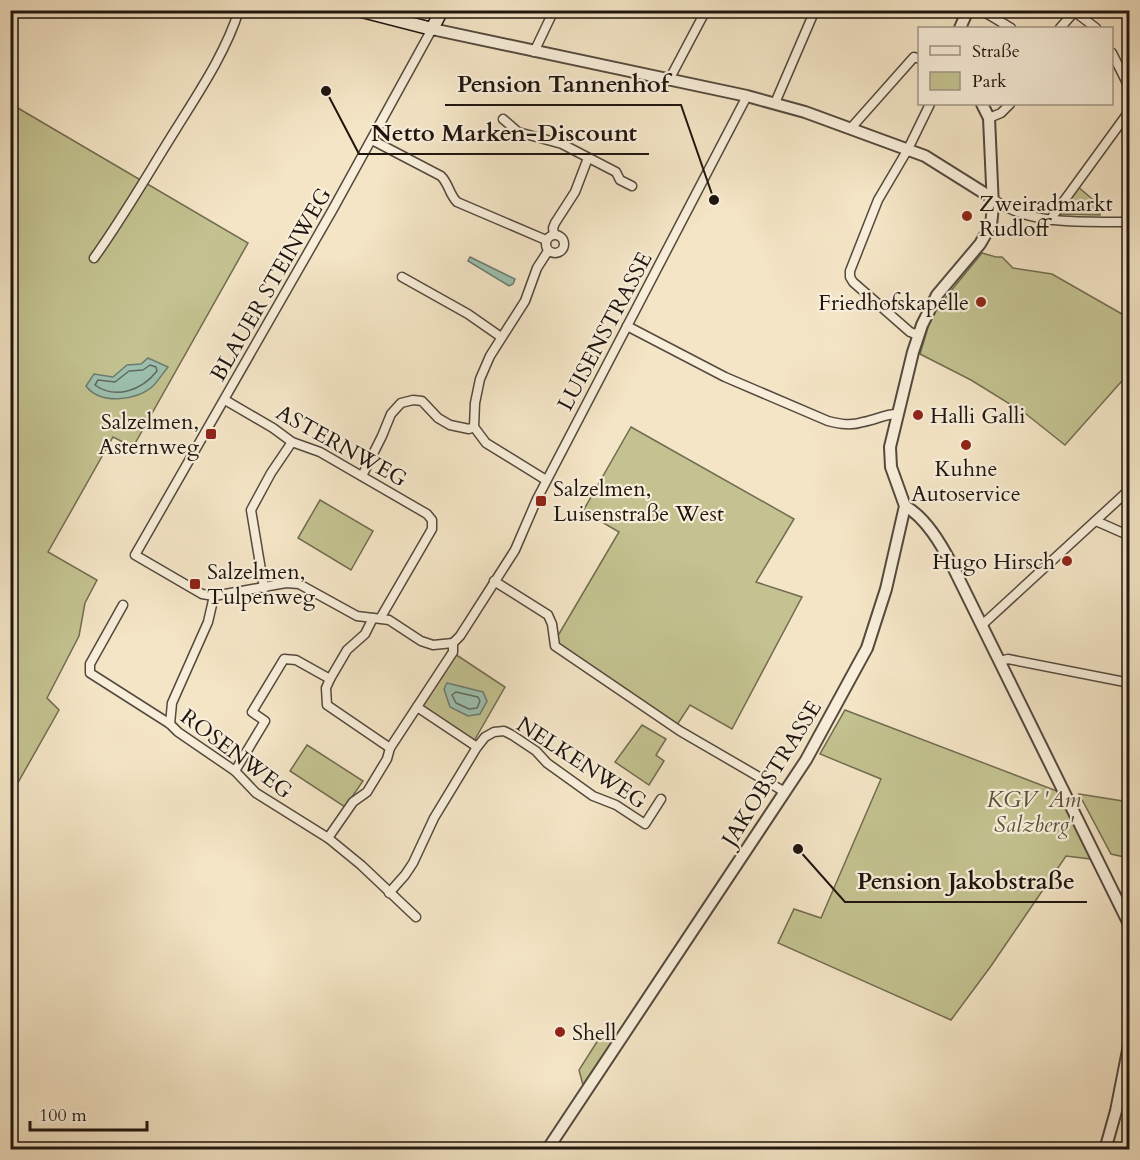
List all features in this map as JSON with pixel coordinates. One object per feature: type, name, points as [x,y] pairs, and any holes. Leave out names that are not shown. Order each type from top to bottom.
[{"type":"main road","points":[[358,10],[432,29],[442,10]]},
{"type":"street","points":[[94,258],[124,215],[196,97],[218,57],[239,10]]},
{"type":"street","points":[[534,52],[554,10]]},
{"type":"street","points":[[669,80],[706,10]]},
{"type":"street","points":[[775,103],[814,10]]},
{"type":"street","points":[[960,27],[968,10]]},
{"type":"street","points":[[981,10],[1009,27]]},
{"type":"street","points":[[1061,27],[1076,11],[1095,27]]},
{"type":"street","points":[[432,29],[775,103],[851,128],[935,161],[1002,206],[1050,220],[1130,222]]},
{"type":"street","name":"BLAUER STEINWEG","points":[[214,596],[202,594],[135,555],[372,140],[432,29]]},
{"type":"street","points":[[1113,55],[1130,89]]},
{"type":"street","points":[[851,128],[914,57],[918,58]]},
{"type":"street","name":"LUISENSTRASSE","points":[[328,838],[353,802],[367,792],[387,759],[390,748],[453,652],[453,643],[460,636],[515,550],[546,480],[747,96]]},
{"type":"street","points":[[918,335],[910,332],[854,282],[850,277],[850,271],[878,200],[908,149],[930,105]]},
{"type":"street","points":[[982,105],[988,118],[992,220],[987,233],[937,295],[918,335],[897,414],[890,457],[893,474],[905,506],[913,511],[940,544],[1130,926]]},
{"type":"street","points":[[988,118],[1001,113],[1009,105]]},
{"type":"street","points":[[1050,220],[1130,110]]},
{"type":"street","points":[[503,119],[518,132],[562,144],[616,172],[620,180],[632,186]]},
{"type":"street","points":[[372,140],[441,176],[451,196],[457,202],[546,240]]},
{"type":"street","points":[[554,234],[553,228],[575,192],[588,158]]},
{"type":"street","points":[[548,251],[545,245],[546,240],[554,234]]},
{"type":"street","points":[[548,251],[557,253],[563,248],[562,238],[554,234]]},
{"type":"street","points":[[546,480],[486,443],[474,427],[475,404],[480,379],[501,337],[515,320],[525,301],[537,268],[548,251]]},
{"type":"street","points":[[402,277],[468,314],[501,337]]},
{"type":"street","points":[[627,326],[735,382],[809,414],[844,425],[897,414]]},
{"type":"street","name":"ASTERNWEG","points":[[225,400],[292,442],[320,452],[362,476],[427,514],[432,520],[432,529],[377,618]]},
{"type":"street","points":[[362,476],[391,414],[401,403],[413,400],[422,401],[438,418],[450,425],[469,429],[474,427]]},
{"type":"street","points":[[264,588],[250,510],[292,442]]},
{"type":"street","points":[[982,626],[1130,489]]},
{"type":"street","name":"JAKOBSTRASSE","points":[[547,1149],[785,792],[831,717],[867,648],[886,589],[905,506]]},
{"type":"street","points":[[1096,521],[1130,536]]},
{"type":"street","points":[[494,581],[548,615],[552,624],[555,646],[680,731],[785,792]]},
{"type":"street","points":[[170,724],[172,703],[208,622],[214,596],[286,583],[299,584],[357,616],[389,620],[421,641],[433,645],[453,643]]},
{"type":"street","name":"ROSENWEG","points":[[123,605],[90,664],[90,673],[170,724],[235,771],[256,793],[328,838],[361,865],[416,917]]},
{"type":"street","points":[[377,618],[347,650],[330,679],[326,688],[327,705],[390,748]]},
{"type":"street","points":[[235,771],[265,721],[252,712],[284,659],[296,660],[330,679]]},
{"type":"street","points":[[1000,661],[1008,659],[1130,683]]},
{"type":"street","points":[[389,893],[413,863],[434,818],[477,747],[417,707]]},
{"type":"street","name":"NELKENWEG","points":[[477,747],[485,737],[494,732],[504,731],[536,751],[547,763],[593,796],[616,805],[645,824],[661,799]]},
{"type":"street","points":[[1105,1149],[1116,1112],[1130,1040]]},
{"type":"green space","points":[[11,104],[248,243],[133,447],[113,437],[48,552],[97,580],[85,603],[79,636],[47,698],[59,710],[11,795]]},
{"type":"green space","points":[[1077,186],[1098,204],[1100,215],[1053,214]]},
{"type":"green space","points":[[982,253],[1002,257],[1013,268],[1052,274],[1129,318],[1129,373],[1065,445],[1026,414],[971,380],[920,354],[932,314]]},
{"type":"green space","points":[[631,427],[794,519],[756,582],[802,597],[732,729],[690,705],[677,725],[557,645],[556,639],[619,532],[583,511]]},
{"type":"green space","points":[[320,500],[373,531],[351,570],[298,538]]},
{"type":"green space","points":[[455,654],[505,687],[474,741],[420,706]]},
{"type":"green space","name":"KGV 'Am Salzberg'","points":[[845,710],[1057,791],[1091,859],[1066,856],[951,1020],[778,943],[794,909],[821,918],[881,779],[820,754]]},
{"type":"green space","points":[[642,725],[666,739],[656,755],[664,761],[649,785],[615,762]]},
{"type":"green space","points":[[307,745],[363,781],[345,807],[290,771]]},
{"type":"green space","points":[[1079,794],[1129,802],[1129,858],[1111,854]]},
{"type":"green space","points":[[606,1035],[612,1042],[583,1085],[579,1070],[600,1037]]},
{"type":"water","points":[[470,257],[515,279],[513,284],[509,286],[468,261]]},
{"type":"water","points":[[148,358],[168,367],[153,386],[138,395],[119,399],[109,398],[92,392],[86,386],[94,374],[113,377],[127,365],[141,364]]},
{"type":"water","points":[[447,683],[483,692],[487,701],[480,714],[468,716],[450,707],[444,689]]},
{"type":"place","name":"Netto Marken-Discount","points":[[326,91]]},
{"type":"place","name":"Pension Tannenhof","points":[[714,200]]},
{"type":"place","name":"Zweiradmarkt Rudloff","points":[[967,216]]},
{"type":"place","name":"Friedhofskapelle","points":[[981,302]]},
{"type":"place","name":"Halli Galli","points":[[918,415]]},
{"type":"place","name":"Salzelmen, Asternweg","points":[[211,434]]},
{"type":"place","name":"Kuhne Autoservice","points":[[966,445]]},
{"type":"place","name":"Salzelmen, Luisenstraße West","points":[[541,501]]},
{"type":"place","name":"Hugo Hirsch","points":[[1067,561]]},
{"type":"place","name":"Salzelmen, Tulpenweg","points":[[195,584]]},
{"type":"place","name":"Pension Jakobstraße","points":[[798,849]]},
{"type":"place","name":"Shell","points":[[560,1032]]}]
